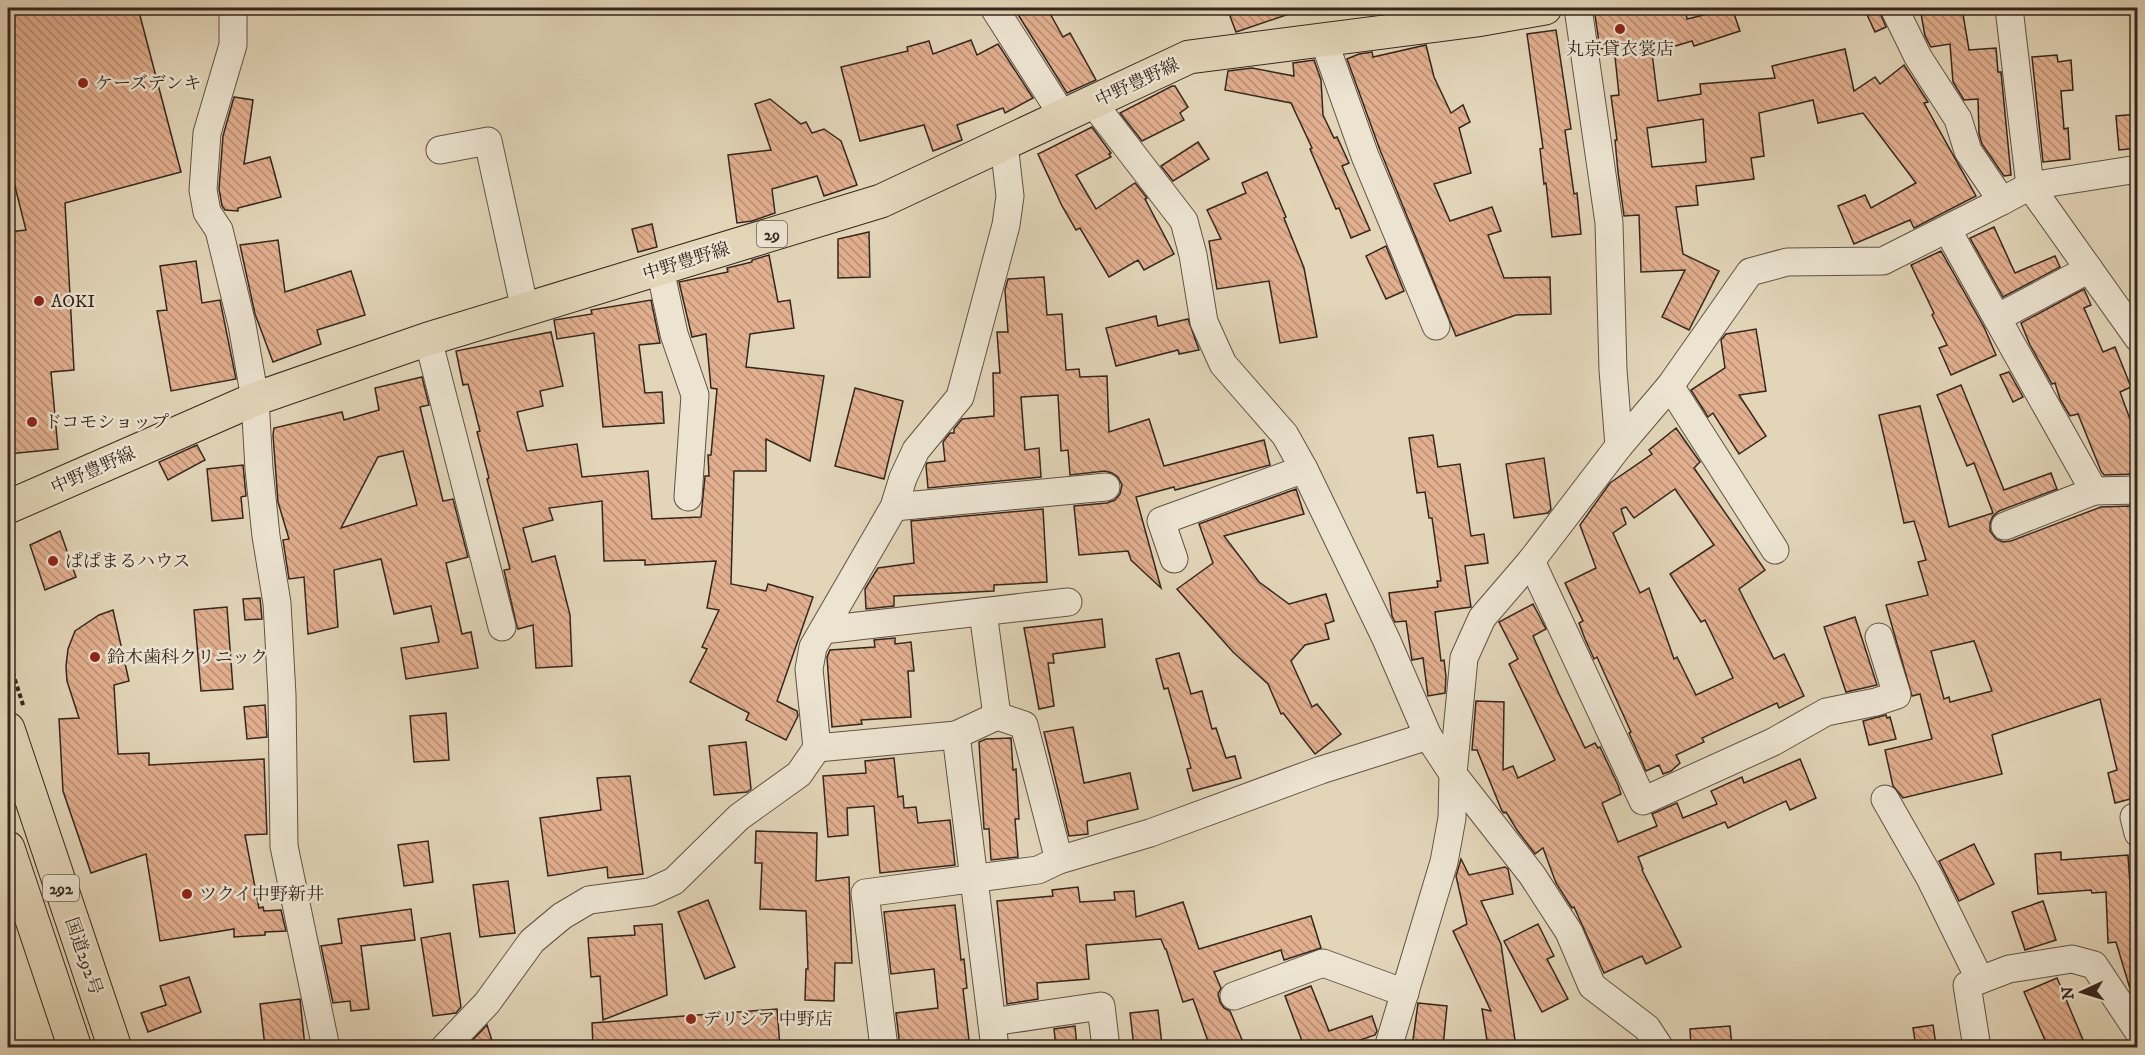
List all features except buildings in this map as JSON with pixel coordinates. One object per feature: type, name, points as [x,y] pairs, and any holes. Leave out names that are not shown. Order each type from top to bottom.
[{"type":"main road","name":"中野豊野線","points":[[8,507],[255,399],[428,339],[881,201],[1190,57],[1477,20],[1545,8]]},
{"type":"main road","name":"国道292号","points":[[8,729],[115,1047]]},
{"type":"main road","name":"国道292号","points":[[8,848],[75,1047]]},
{"type":"street","points":[[233,8],[233,45],[207,133],[202,190],[207,212],[219,230],[242,325],[255,399],[262,502],[277,603],[282,695],[284,846],[326,1047]]},
{"type":"street","points":[[994,8],[1063,116]]},
{"type":"street","points":[[1578,8],[1609,223],[1613,370],[1619,446]]},
{"type":"street","points":[[1894,8],[1918,57],[1958,119],[1968,151],[2002,201]]},
{"type":"street","points":[[2009,8],[2030,186],[2138,338]]},
{"type":"street","points":[[1324,41],[1365,156],[1436,326]]},
{"type":"street","points":[[1093,103],[1184,221],[1193,255],[1204,322],[1223,364],[1285,435],[1304,469],[1386,639],[1428,736],[1453,774],[1538,884],[1569,932],[1592,986],[1647,1028],[1660,1047]]},
{"type":"street","points":[[440,150],[488,141],[525,310]]},
{"type":"street","points":[[444,1047],[487,1003],[532,941],[561,916],[589,900],[650,892],[674,881],[739,817],[799,774],[817,748],[809,669],[813,646],[894,507],[903,478],[916,450],[960,397],[1006,225],[1010,196],[1004,144]]},
{"type":"street","points":[[1388,1047],[1444,862],[1452,818],[1453,774],[1464,658],[1482,618],[1531,561],[1619,446],[1670,386],[1750,272],[1787,262],[1883,261],[2030,186],[2138,169]]},
{"type":"street","points":[[1947,228],[2094,491]]},
{"type":"street","points":[[660,269],[674,334],[695,395],[688,497]]},
{"type":"street","points":[[1997,318],[2089,269]]},
{"type":"street","points":[[428,339],[502,627]]},
{"type":"street","points":[[1670,386],[1775,550]]},
{"type":"street","points":[[1174,559],[1161,521],[1304,469]]},
{"type":"street","points":[[894,507],[1106,487]]},
{"type":"street","points":[[2005,526],[2094,491],[2138,490]]},
{"type":"street","points":[[1531,561],[1643,801],[1773,742],[1826,712],[1876,702],[1898,694],[1878,637]]},
{"type":"street","points":[[823,630],[1068,602]]},
{"type":"street","points":[[983,612],[997,716]]},
{"type":"street","points":[[817,748],[956,735],[997,716],[1024,724],[1059,860]]},
{"type":"street","points":[[956,735],[993,1035],[1101,1006],[1106,1047]]},
{"type":"street","points":[[884,1047],[865,893],[1038,870],[1059,860],[1150,833],[1321,770],[1428,736]]},
{"type":"street","points":[[1885,799],[1930,878],[1980,980]]},
{"type":"street","points":[[2138,816],[2134,817],[2138,833]]},
{"type":"street","points":[[1977,1047],[1967,985],[2009,969],[2072,959],[2094,965],[2131,1006],[2138,1031]]},
{"type":"street","points":[[1234,996],[1323,963],[1405,993]]},
{"type":"place","name":"丸京貸衣裳店","points":[[1620,29]]},
{"type":"place","name":"ケーズデンキ","points":[[83,83]]},
{"type":"place","name":"AOKI","points":[[39,301]]},
{"type":"place","name":"ドコモショップ","points":[[32,422]]},
{"type":"place","name":"ぱぱまるハウス","points":[[53,561]]},
{"type":"place","name":"鈴木歯科クリニック","points":[[95,657]]},
{"type":"place","name":"ツクイ中野新井","points":[[187,894]]},
{"type":"place","name":"デリシア 中野店","points":[[691,1019]]}]
